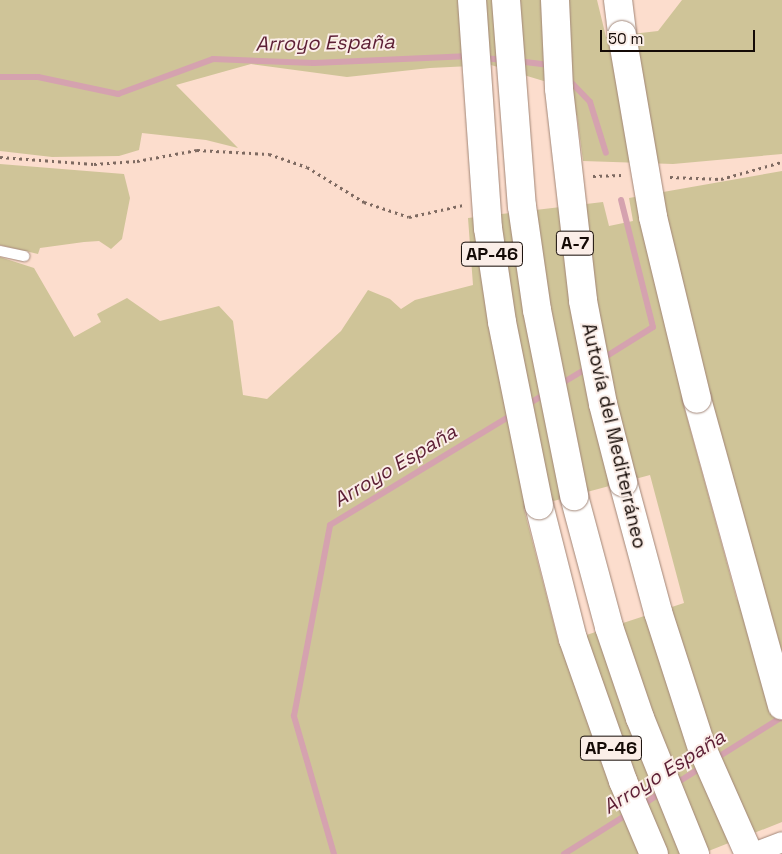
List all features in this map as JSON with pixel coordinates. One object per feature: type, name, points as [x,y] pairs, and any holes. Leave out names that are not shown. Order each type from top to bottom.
[{"type":"highway","name":"AP-46","points":[[472,0],[488,228],[502,322],[539,505],[573,639],[623,782],[654,854]]},
{"type":"highway","name":"A-7","points":[[506,0],[522,206],[536,310],[574,496],[610,627],[640,718],[695,854]]},
{"type":"highway","name":"Autovía del Mediterráneo","points":[[555,0],[559,89],[583,301],[603,404],[658,612],[702,748],[750,854]]},
{"type":"highway","points":[[618,0],[622,35],[653,217],[697,399],[782,706]]},
{"type":"street","points":[[750,854],[782,842]]},
{"type":"lane","points":[[0,251],[24,256]]},
{"type":"path","points":[[0,157],[94,164],[137,161],[197,150],[269,154],[307,167],[364,202],[409,217],[469,203]]},
{"type":"path","points":[[662,177],[721,179],[782,162]]},
{"type":"path","points":[[583,177],[632,175]]},
{"type":"shaded area","points":[[0,0],[597,0],[606,37],[658,31],[682,0],[782,0],[782,154],[673,164],[583,161],[577,116],[547,82],[491,65],[430,68],[347,77],[251,64],[176,85],[238,148],[206,140],[142,133],[139,150],[119,156],[52,157],[0,151]]},
{"type":"shaded area","points":[[0,164],[124,174],[130,198],[122,239],[111,249],[99,241],[84,242],[40,248],[38,254],[0,245]]},
{"type":"shaded area","points":[[782,171],[782,822],[701,854],[0,854],[0,257],[34,268],[74,337],[101,322],[97,314],[127,298],[160,321],[219,306],[233,321],[243,395],[267,399],[341,331],[368,290],[390,299],[401,309],[415,300],[473,285],[468,218],[603,202],[609,226],[633,221],[629,198]],"holes":[[[710,396],[765,592],[737,600],[683,403]],[[650,475],[684,603],[559,644],[524,509]]]},
{"type":"waterway","name":"Arroyo España","points":[[0,77],[38,77],[118,94],[213,59],[314,63],[470,56]]},
{"type":"waterway","name":"Arroyo España","points":[[483,58],[505,60]]},
{"type":"waterway","name":"Arroyo España","points":[[517,61],[552,65]]},
{"type":"waterway","name":"Arroyo España","points":[[567,78],[590,102],[606,153]]},
{"type":"waterway","name":"Arroyo España","points":[[602,359],[653,327],[621,200]]},
{"type":"waterway","name":"Arroyo España","points":[[559,385],[589,367]]},
{"type":"waterway","name":"Arroyo España","points":[[525,406],[547,393]]},
{"type":"waterway","name":"Arroyo España","points":[[334,854],[294,716],[330,525],[513,414]]},
{"type":"waterway","name":"Arroyo España","points":[[715,759],[782,717]]},
{"type":"waterway","name":"Arroyo España","points":[[675,784],[702,767]]},
{"type":"waterway","name":"Arroyo España","points":[[641,806],[662,792]]},
{"type":"waterway","name":"Arroyo España","points":[[564,854],[631,812]]}]
